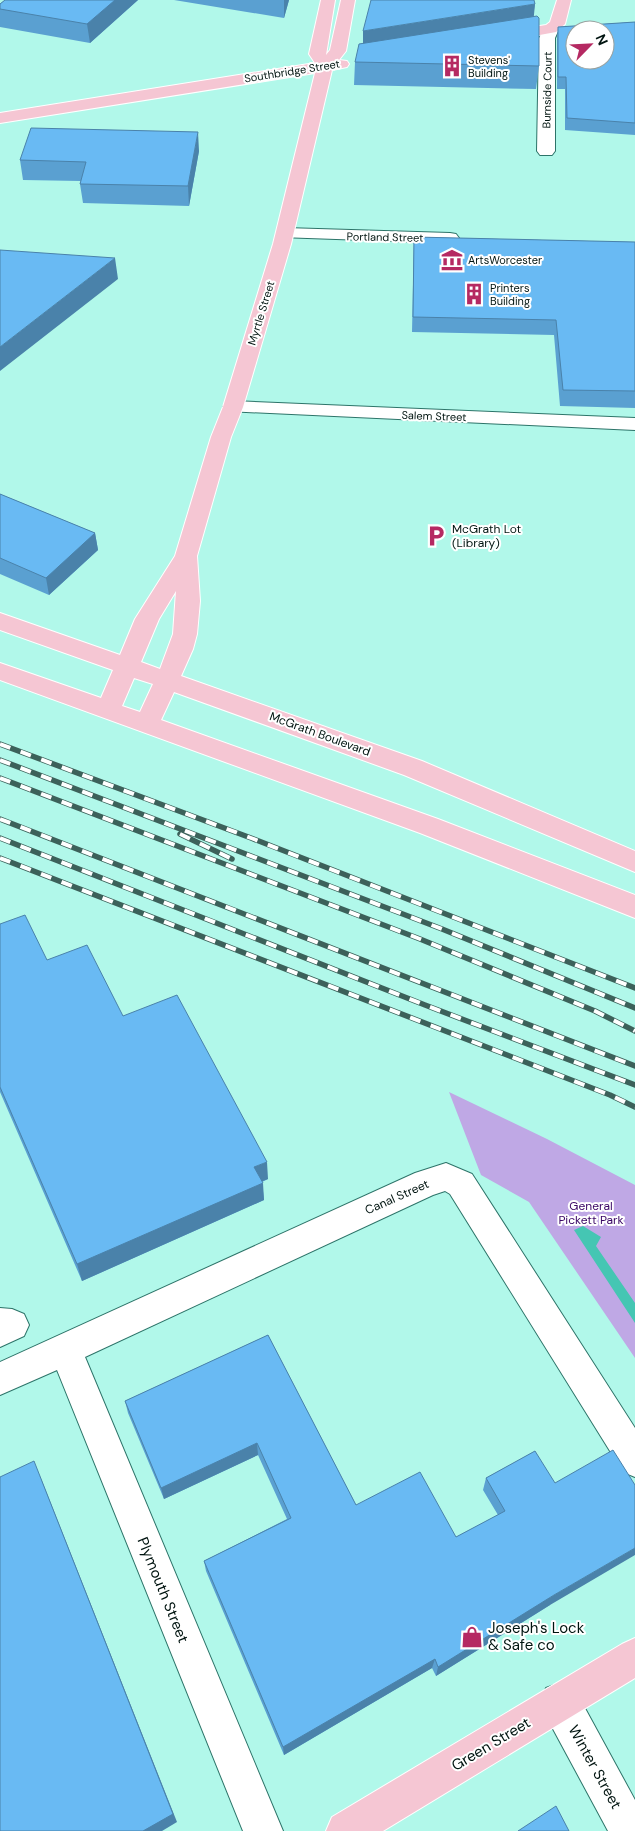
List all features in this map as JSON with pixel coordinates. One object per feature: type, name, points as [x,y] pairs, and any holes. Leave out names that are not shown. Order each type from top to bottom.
[{"type":"main road","name":"Myrtle Street","points":[[324,66],[317,54],[328,0]]},
{"type":"main road","name":"Myrtle Street","points":[[108,710],[153,607],[186,556],[285,233],[324,66],[338,51],[348,0]]},
{"type":"main road","points":[[483,40],[552,29],[557,24],[564,0]]},
{"type":"main road","name":"Southbridge Street","points":[[0,118],[358,60]]},
{"type":"main road","name":"Myrtle Street","points":[[147,724],[181,649],[185,634],[188,601],[186,556]]},
{"type":"main road","name":"McGrath Boulevard","points":[[0,621],[413,768],[635,862]]},
{"type":"main road","points":[[0,671],[438,830],[545,870],[635,907]]},
{"type":"main road","name":"Green Street","points":[[346,1831],[635,1657]]},
{"type":"street","name":"Burnside Court","points":[[546,151],[548,38],[552,29]]},
{"type":"street","name":"Portland Street","points":[[285,233],[464,239]]},
{"type":"street","name":"Salem Street","points":[[233,407],[635,424]]},
{"type":"street","name":"Canal Street","points":[[0,1379],[426,1183],[446,1177],[461,1184],[635,1460]]},
{"type":"street","points":[[0,1324],[12,1325],[0,1331]]},
{"type":"street","name":"Plymouth Street","points":[[65,1348],[262,1831]]},
{"type":"street","name":"Winter Street","points":[[560,1702],[630,1831]]},
{"type":"green space","name":"General Pickett Park","points":[[449,1092],[547,1139],[635,1185],[635,1358],[529,1202],[481,1175]]},
{"type":"shaded area","points":[[583,1226],[601,1237],[596,1246],[635,1303],[635,1323],[574,1230]]},
{"type":"building","points":[[5,0],[115,0],[87,24],[0,9],[0,4]]},
{"type":"building","points":[[371,0],[534,0],[535,4],[363,31]]},
{"type":"building","points":[[537,16],[539,18],[539,66],[355,62],[359,44]]},
{"type":"building","points":[[635,22],[635,123],[567,118],[566,77],[558,77],[558,27],[565,27],[565,70],[615,70],[615,23]]},
{"type":"building","points":[[31,128],[198,132],[188,186],[80,184],[86,162],[20,160]]},
{"type":"building","points":[[414,237],[635,242],[635,391],[563,390],[556,320],[413,317]]},
{"type":"building","points":[[0,250],[115,258],[0,347]]},
{"type":"building","points":[[0,494],[95,533],[46,578],[0,558]]},
{"type":"building","points":[[25,915],[47,960],[87,945],[123,1016],[177,995],[267,1162],[254,1167],[263,1183],[77,1264],[0,1087],[0,924]]},
{"type":"building","points":[[268,1335],[356,1505],[420,1472],[456,1537],[505,1511],[486,1478],[535,1451],[555,1483],[613,1450],[635,1485],[635,1548],[554,1595],[438,1667],[435,1659],[283,1747],[204,1561],[291,1518],[257,1443],[161,1488],[125,1401]]},
{"type":"building","points":[[34,1461],[173,1814],[143,1831],[0,1831],[0,1477]]},
{"type":"building","points":[[556,1806],[569,1831],[518,1831]]},
{"type":"railway","points":[[0,744],[251,838],[635,988]]},
{"type":"railway","points":[[0,760],[442,929],[635,1008]]},
{"type":"railway","points":[[0,778],[420,939],[595,1011],[635,1031]]},
{"type":"railway","points":[[0,819],[635,1066]]},
{"type":"railway","points":[[180,834],[232,859]]},
{"type":"railway","points":[[0,838],[425,1005],[635,1085]]},
{"type":"railway","points":[[0,858],[610,1095],[635,1107]]},
{"type":"place","name":"Stevens' Building","points":[[452,66]]},
{"type":"place","name":"ArtsWorcester","points":[[452,260]]},
{"type":"place","name":"Printers Building","points":[[474,294]]},
{"type":"place","name":"McGrath Lot (Library)","points":[[436,536]]},
{"type":"place","name":"Joseph's Lock & Safe co","points":[[472,1637]]}]
